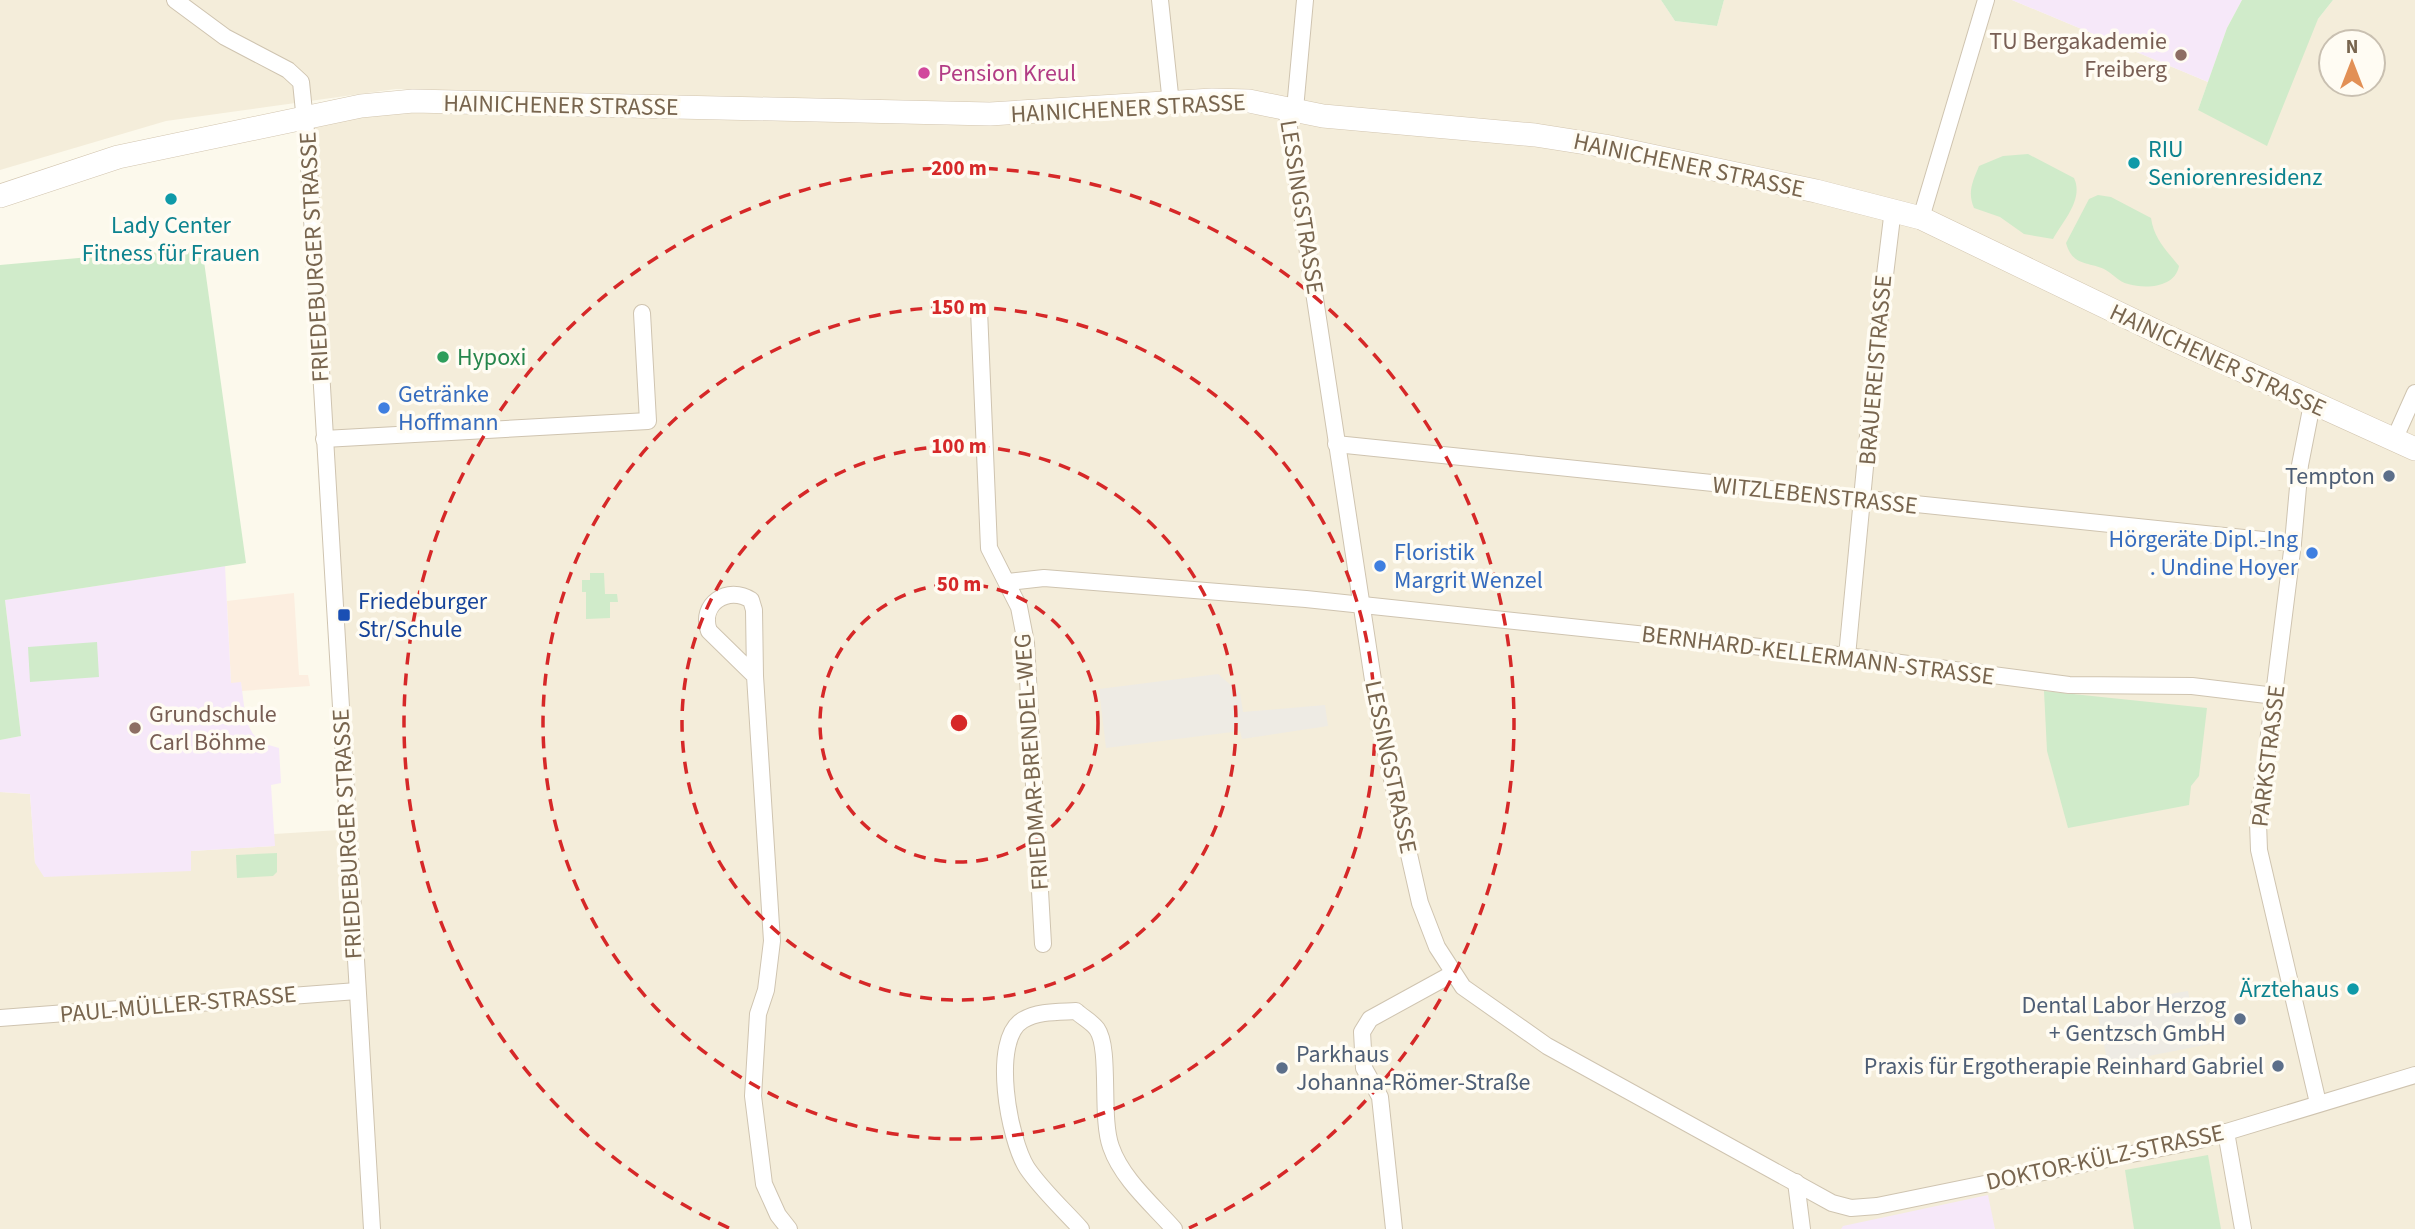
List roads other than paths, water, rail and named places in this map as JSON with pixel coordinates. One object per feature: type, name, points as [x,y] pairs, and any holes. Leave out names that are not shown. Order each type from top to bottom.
[{"type":"main road","name":"HAINICHENER STRASSE","points":[[0,196],[118,157],[373,104],[413,101],[962,114],[1249,101],[1363,120],[1535,135],[1605,146],[1893,209],[1921,218],[2312,404],[2405,445]]},
{"type":"street","name":"FRIEDEBURGER STRASSE","points":[[175,0],[225,37],[297,76],[301,82],[306,117],[372,1229]]},
{"type":"street","points":[[1160,0],[1171,104]]},
{"type":"street","name":"LESSINGSTRASSE","points":[[1305,0],[1291,108],[1336,444],[1380,726],[1420,903],[1437,947],[1452,974],[1486,1004],[1547,1046],[1796,1182]]},
{"type":"street","points":[[1921,218],[1986,0]]},
{"type":"street","name":"BRAUEREISTRASSE","points":[[1847,656],[1877,341],[1893,209]]},
{"type":"street","name":"FRIEDMAR-BRENDEL-WEG","points":[[979,310],[989,548],[1019,607],[1026,643],[1043,944]]},
{"type":"street","points":[[324,439],[648,421],[642,313]]},
{"type":"street","points":[[2405,445],[2415,393]]},
{"type":"street","name":"PARKSTRASSE","points":[[2312,404],[2300,465],[2275,696],[2259,804],[2259,850],[2318,1103]]},
{"type":"street","name":"WITZLEBENSTRASSE","points":[[1336,444],[2293,543]]},
{"type":"street","points":[[1008,582],[1044,578],[1361,605]]},
{"type":"street","points":[[755,676],[709,631],[705,622],[707,611],[713,603],[730,593],[740,594],[751,600],[772,941],[766,990],[758,1014],[753,1096],[764,1184],[778,1215],[789,1229]]},
{"type":"street","name":"BERNHARD-KELLERMANN-STRASSE","points":[[1361,605],[1847,656],[2069,685],[2192,686],[2275,696]]},
{"type":"street","points":[[1394,1229],[1380,1097],[1364,1068],[1362,1032],[1370,1019],[1452,974]]},
{"type":"street","name":"PAUL-MÜLLER-STRASSE","points":[[0,1018],[357,991]]},
{"type":"street","points":[[1081,1229],[1027,1168],[1013,1138],[1007,1095],[1006,1041],[1021,1020],[1044,1013],[1076,1011],[1098,1030],[1103,1055],[1104,1119],[1111,1149],[1125,1174],[1174,1229]]},
{"type":"street","name":"DOKTOR-KÜLZ-STRASSE","points":[[1796,1182],[1832,1203],[1851,1208],[1877,1206],[2154,1150],[2226,1132],[2415,1075]]},
{"type":"street","points":[[2226,1132],[2243,1229]]},
{"type":"street","points":[[1796,1182],[1802,1229]]},
{"type":"place","name":"TU Bergakademie Freiberg","points":[[2181,55]]},
{"type":"place","name":"Pension Kreul","points":[[924,73]]},
{"type":"place","name":"RIU Seniorenresidenz","points":[[2134,163]]},
{"type":"place","name":"Lady Center Fitness für Frauen","points":[[171,199]]},
{"type":"place","name":"Hypoxi","points":[[443,357]]},
{"type":"place","name":"Getränke Hoffmann","points":[[384,408]]},
{"type":"place","name":"Tempton","points":[[2389,476]]},
{"type":"place","name":"Hörgeräte Dipl.-Ing . Undine Hoyer","points":[[2312,553]]},
{"type":"place","name":"Floristik Margrit Wenzel","points":[[1380,566]]},
{"type":"place","name":"Friedeburger Str/Schule","points":[[344,615]]},
{"type":"place","name":"Grundschule Carl Böhme","points":[[135,728]]},
{"type":"place","name":"Ärztehaus","points":[[2353,989]]},
{"type":"place","name":"Dental Labor Herzog + Gentzsch GmbH","points":[[2240,1019]]},
{"type":"place","name":"Praxis für Ergotherapie Reinhard Gabriel","points":[[2278,1066]]},
{"type":"place","name":"Parkhaus Johanna-Römer-Straße","points":[[1282,1068]]}]
